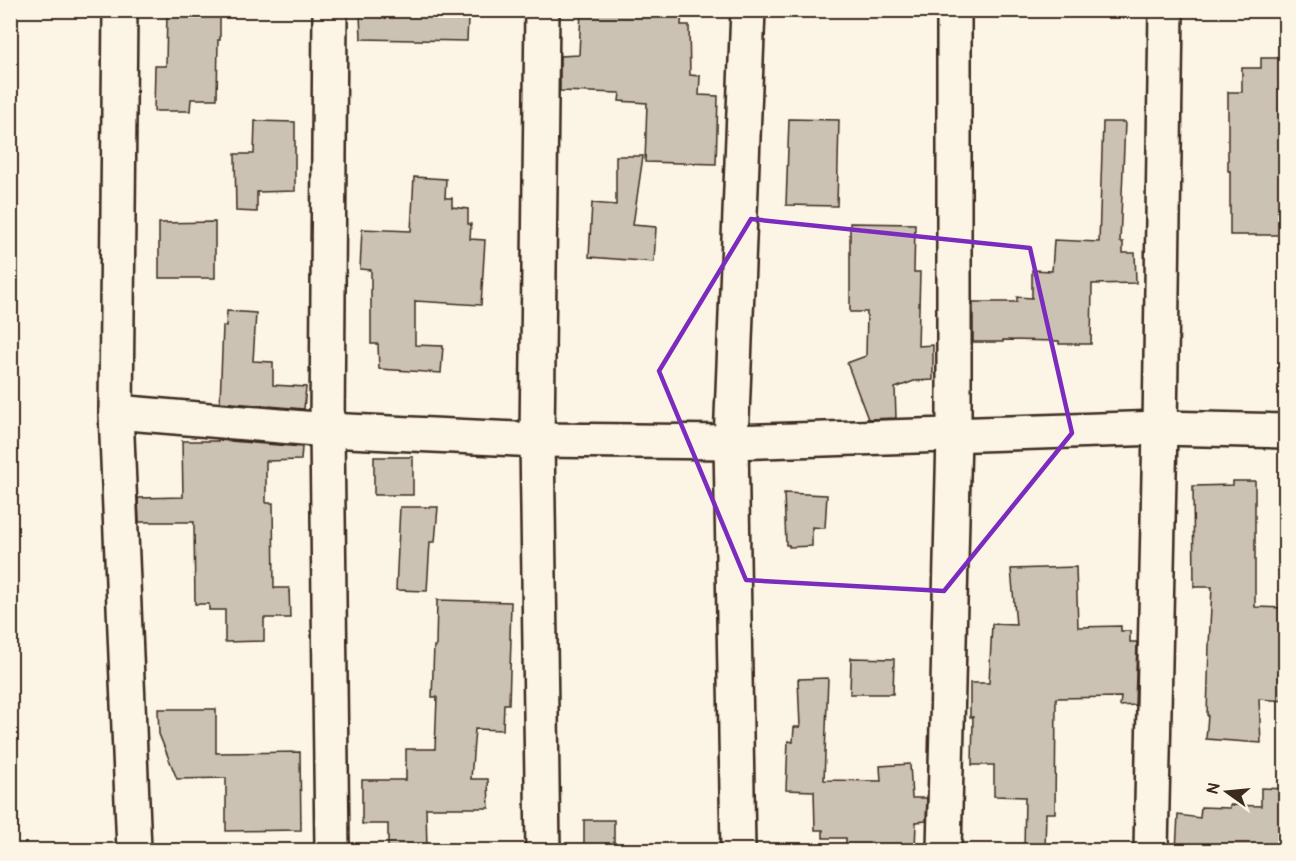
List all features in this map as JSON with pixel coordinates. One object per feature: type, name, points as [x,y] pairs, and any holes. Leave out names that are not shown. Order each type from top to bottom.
[{"type":"street","points":[[120,10],[116,412],[134,850]]},
{"type":"street","points":[[330,10],[327,430],[332,850]]},
{"type":"street","points":[[542,10],[537,441],[543,850]]},
{"type":"street","points":[[738,850],[731,442],[748,10]]},
{"type":"street","points":[[944,850],[954,435],[954,10]]},
{"type":"street","points":[[1151,850],[1166,10]]},
{"type":"street","points":[[116,412],[327,430],[537,441],[731,442],[1160,428],[1286,431]]},
{"type":"highlighted area","points":[[751,219],[1030,248],[1072,433],[944,591],[746,580],[659,371]]},
{"type":"building","points":[[167,10],[220,10],[217,99],[191,99],[190,111],[154,111],[155,66],[166,66]]},
{"type":"building","points":[[372,10],[455,10],[454,18],[468,18],[467,41],[361,39],[360,13],[371,14]]},
{"type":"building","points":[[581,10],[682,10],[681,25],[689,25],[690,75],[700,76],[699,95],[718,96],[716,164],[645,162],[647,103],[619,101],[620,93],[560,91],[560,56],[579,55]]},
{"type":"building","points":[[1261,58],[1286,58],[1286,235],[1230,235],[1228,92],[1242,92],[1242,68],[1261,68]]},
{"type":"building","points":[[789,119],[839,120],[837,206],[786,205]]},
{"type":"building","points":[[255,121],[295,122],[295,191],[257,192],[257,212],[236,211],[235,154],[254,154]]},
{"type":"building","points":[[1103,122],[1125,122],[1120,242],[1123,242],[1123,253],[1135,253],[1136,283],[1092,284],[1091,344],[1003,340],[1003,342],[973,342],[973,302],[1017,302],[1017,297],[1032,298],[1032,270],[1052,271],[1054,240],[1099,242]]},
{"type":"building","points":[[616,156],[643,156],[633,225],[656,227],[654,262],[589,257],[592,203],[616,205]]},
{"type":"building","points":[[414,177],[446,179],[445,198],[452,198],[452,207],[468,209],[468,224],[471,224],[470,239],[485,240],[481,305],[415,301],[415,345],[443,346],[441,373],[379,369],[378,344],[371,344],[371,270],[360,269],[362,229],[411,231]]},
{"type":"building","points":[[215,222],[215,278],[159,278],[159,223]]},
{"type":"building","points":[[850,223],[915,224],[914,272],[920,272],[918,346],[933,345],[933,380],[914,381],[895,388],[896,418],[868,419],[847,363],[866,356],[867,312],[850,312]]},
{"type":"building","points":[[227,311],[256,313],[253,361],[273,362],[273,385],[306,387],[304,409],[220,402],[223,326],[226,326]]},
{"type":"building","points":[[218,440],[302,447],[301,460],[266,461],[266,503],[273,503],[274,588],[289,588],[290,618],[264,618],[264,641],[225,642],[225,610],[209,610],[209,604],[195,604],[194,522],[139,522],[138,498],[183,497],[182,441]]},
{"type":"building","points":[[374,457],[413,457],[413,495],[374,495]]},
{"type":"building","points":[[1233,481],[1255,481],[1255,607],[1286,608],[1286,701],[1259,699],[1261,743],[1206,739],[1212,587],[1194,587],[1193,486],[1233,485]]},
{"type":"building","points":[[784,493],[827,495],[825,528],[812,527],[812,546],[789,547],[786,545]]},
{"type":"building","points":[[400,507],[438,507],[435,542],[430,542],[427,591],[396,590]]},
{"type":"building","points":[[1076,567],[1078,627],[1121,626],[1121,631],[1130,631],[1130,642],[1137,642],[1135,705],[1120,706],[1121,697],[1056,698],[1055,813],[1046,813],[1045,850],[1024,850],[1025,797],[994,796],[994,765],[972,765],[973,717],[970,717],[970,683],[989,683],[992,624],[1016,625],[1011,569]]},
{"type":"building","points":[[437,600],[511,602],[509,704],[504,704],[503,730],[475,729],[471,779],[488,779],[489,808],[426,808],[427,850],[388,850],[388,824],[362,824],[362,780],[406,780],[406,749],[435,749],[437,697],[432,697]]},
{"type":"building","points":[[851,658],[894,659],[893,694],[850,694]]},
{"type":"building","points":[[828,678],[824,780],[881,781],[880,766],[910,764],[912,798],[927,798],[926,821],[916,822],[915,850],[846,850],[846,838],[823,838],[823,830],[815,830],[814,791],[786,790],[788,741],[793,742],[794,727],[800,727],[798,679]]},
{"type":"building","points":[[158,709],[216,709],[216,753],[300,752],[301,830],[226,831],[226,778],[177,779],[159,734]]},
{"type":"building","points":[[1261,788],[1286,789],[1286,850],[1176,850],[1178,815],[1200,818],[1201,807],[1261,806]]},
{"type":"building","points":[[584,820],[614,820],[614,850],[584,850]]}]
